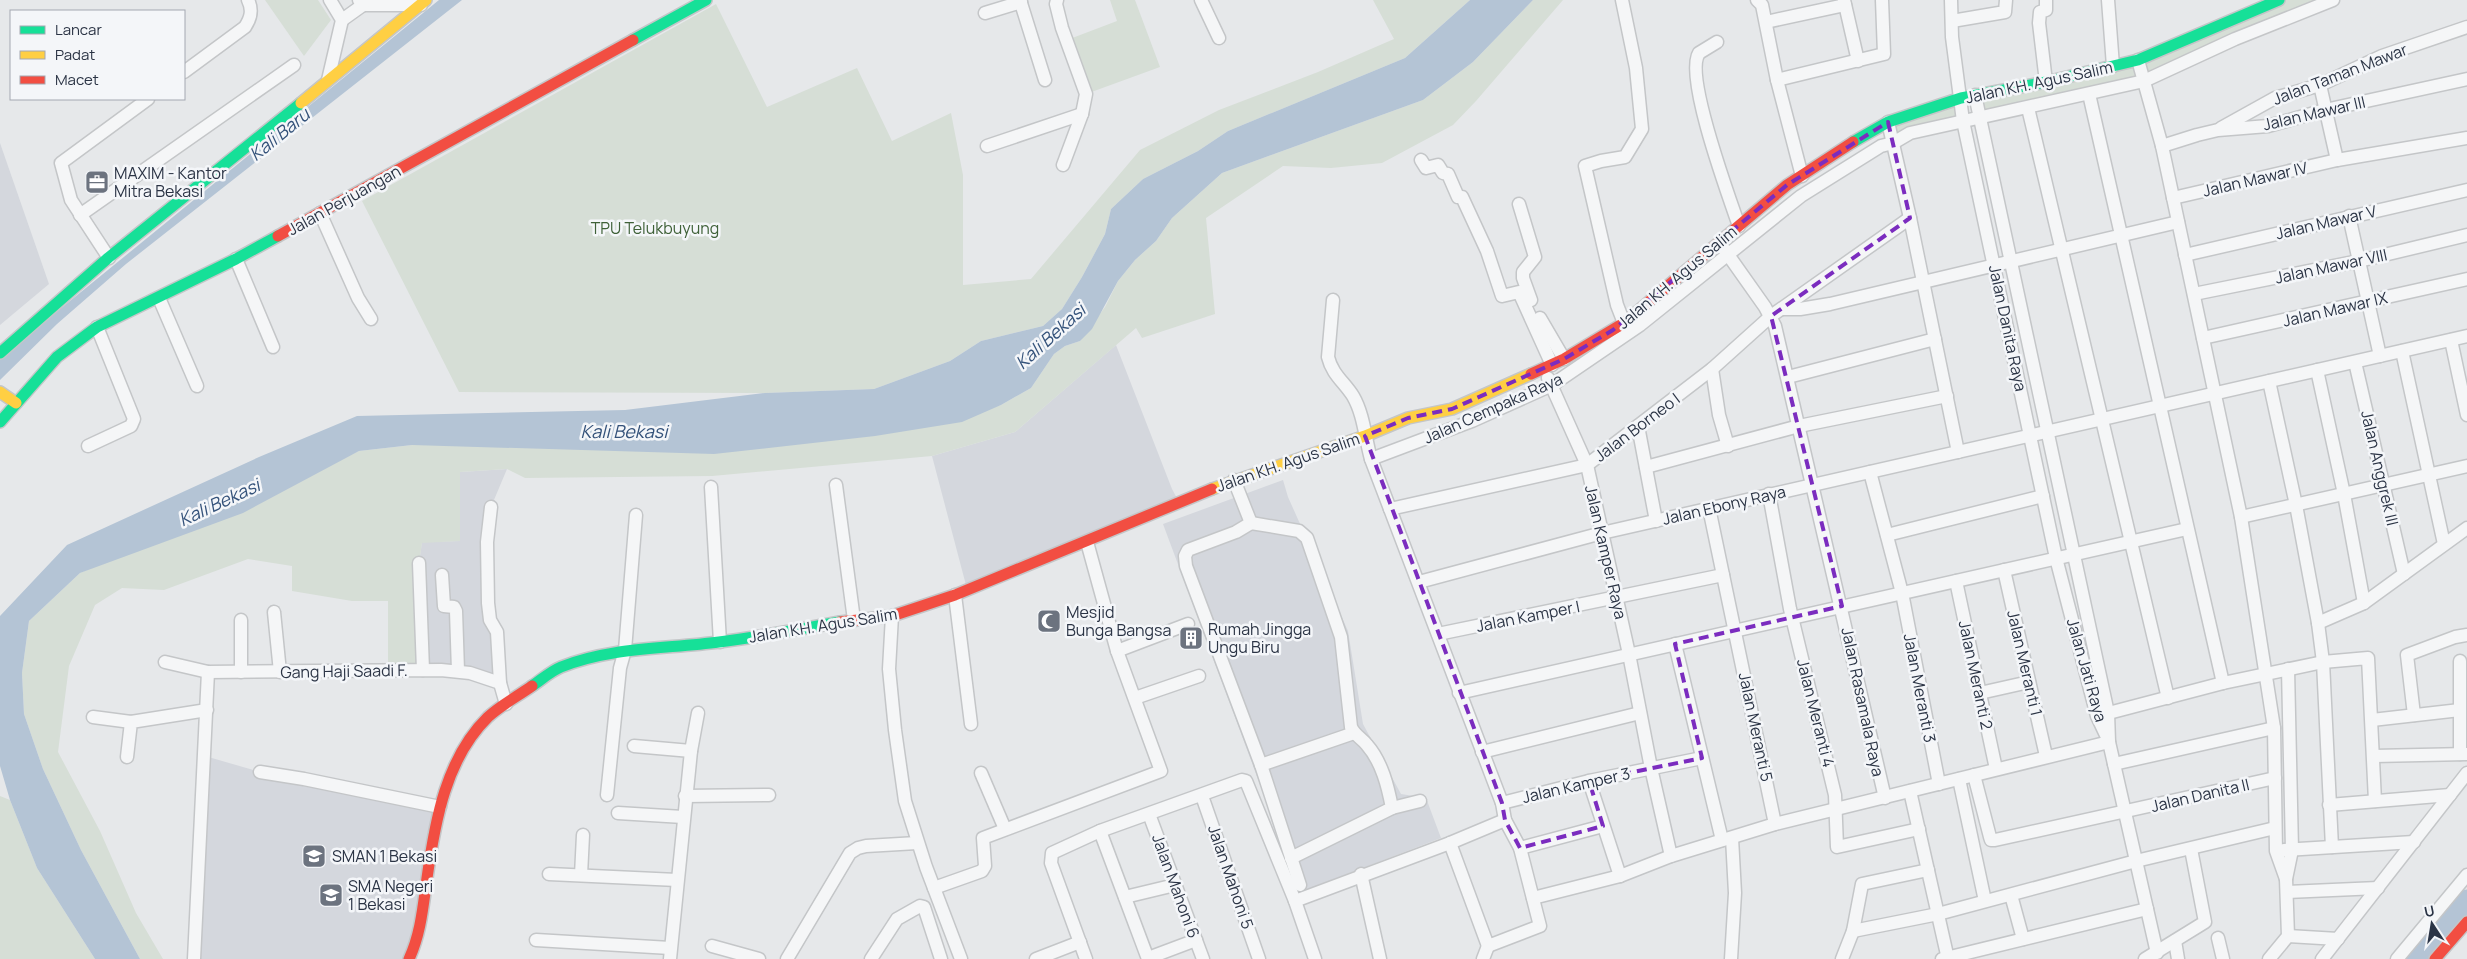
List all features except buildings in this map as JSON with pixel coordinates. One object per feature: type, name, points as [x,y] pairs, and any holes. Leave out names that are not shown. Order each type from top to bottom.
[{"type":"street","points":[[185,71],[245,27],[250,20],[251,13],[248,0]]},
{"type":"street","points":[[330,0],[342,20]]},
{"type":"street","name":"Jalan Perjuangan","points":[[0,422],[57,357],[98,328],[236,259],[706,0]]},
{"type":"street","points":[[1057,0],[1056,4],[1062,28],[1086,94],[1082,114],[1063,165]]},
{"type":"street","points":[[1201,0],[1219,38]]},
{"type":"street","points":[[1622,0],[1636,68],[1642,129],[1625,157],[1585,166],[1617,305],[1624,323]]},
{"type":"street","points":[[1777,80],[1884,54],[1882,0]]},
{"type":"street","name":"Jalan Danita Raya","points":[[1951,0],[1952,36],[1963,121],[2056,558]]},
{"type":"street","points":[[1952,21],[2005,12],[2006,0]]},
{"type":"street","points":[[2046,0],[2046,10],[2040,12],[2039,23],[2046,82]]},
{"type":"street","points":[[2108,0],[2113,66]]},
{"type":"street","name":"Jalan KH. Agus Salim","points":[[409,959],[418,939],[429,852],[440,807],[454,765],[460,754],[490,715],[532,684],[559,668],[585,659],[625,650],[643,650],[720,642],[854,620],[892,616],[954,595],[1087,542],[1234,480],[1365,436],[1408,418],[1452,410],[1564,359],[1624,323],[1787,185],[1826,158],[1888,122],[1961,98],[2046,82],[2138,60],[2279,0]]},
{"type":"street","name":"Jalan Cempaka Raya","points":[[1371,459],[1472,420],[1552,385],[1640,325],[1801,196],[1860,157],[1881,146],[1893,143],[1910,133],[2144,81],[2235,39],[2333,0]]},
{"type":"street","points":[[985,13],[1021,1],[1046,80]]},
{"type":"street","points":[[328,83],[342,20],[361,2],[423,2]]},
{"type":"street","points":[[0,353],[64,295],[157,216],[328,83],[423,2]]},
{"type":"street","points":[[1762,2],[1777,80],[1802,176]]},
{"type":"street","points":[[1766,22],[1844,2],[1858,61]]},
{"type":"street","name":"Jalan Taman Mawar","points":[[2218,130],[2274,98],[2320,85],[2382,56],[2467,27]]},
{"type":"street","points":[[1717,42],[1699,52],[1694,62],[1705,120],[1739,226]]},
{"type":"street","points":[[2138,60],[2162,146],[2241,517],[2274,728],[2276,851],[2286,879]]},
{"type":"street","points":[[80,215],[294,65]]},
{"type":"street","name":"Jalan Mawar III","points":[[2162,146],[2218,130],[2268,126],[2326,110],[2467,79]]},
{"type":"street","points":[[2320,85],[2337,160]]},
{"type":"street","points":[[2089,94],[2223,683]]},
{"type":"street","name":"Jalan Danita Raya","points":[[1975,95],[2072,555]]},
{"type":"street","points":[[109,258],[80,215],[65,186],[61,163],[147,100]]},
{"type":"street","points":[[2028,108],[2168,698]]},
{"type":"street","points":[[987,146],[1082,114]]},
{"type":"street","points":[[1888,122],[1924,282],[1958,452]]},
{"type":"street","name":"Jalan Mawar IV","points":[[2173,198],[2337,160],[2467,138]]},
{"type":"street","name":"Jalan Kamper Raya","points":[[1421,160],[1426,168],[1438,166],[1443,173],[1448,174],[1458,197],[1462,197],[1487,251],[1502,296],[1520,292],[1552,385],[1586,465],[1630,654],[1651,768],[1672,856]]},
{"type":"street","name":"Jalan Mawar V","points":[[2185,255],[2467,190]]},
{"type":"street","points":[[1519,204],[1535,257],[1525,267],[1522,278],[1544,328],[1564,359]]},
{"type":"street","points":[[320,213],[358,298],[370,319]]},
{"type":"street","points":[[2349,216],[2380,356]]},
{"type":"street","name":"Jalan Borneo I","points":[[1390,509],[1586,465],[1712,369],[1776,312],[1910,218]]},
{"type":"street","points":[[1776,312],[1814,308],[1995,266],[2120,234],[2178,222]]},
{"type":"street","name":"Jalan Mawar VIII","points":[[2194,294],[2359,261],[2467,235]]},
{"type":"street","name":"Jalan Rasamala Raya","points":[[1717,243],[1776,312],[1788,377],[1885,798]]},
{"type":"street","points":[[236,259],[273,346]]},
{"type":"street","name":"Jalan Mawar IX","points":[[2203,338],[2467,279]]},
{"type":"street","points":[[159,298],[197,386]]},
{"type":"street","points":[[1334,300],[1328,357],[1330,366],[1353,396],[1363,419],[1371,459],[1502,802],[1505,820],[1520,848],[1540,926],[1488,946]]},
{"type":"street","points":[[88,446],[134,422],[98,328]]},
{"type":"street","name":"Jalan Ebony Raya","points":[[1419,582],[1656,520],[2467,336]]},
{"type":"street","points":[[1788,377],[1935,339]]},
{"type":"street","points":[[2451,340],[2467,415]]},
{"type":"street","points":[[2402,351],[2444,544]]},
{"type":"street","name":"Jalan Anggrek III","points":[[2356,362],[2404,574]]},
{"type":"street","points":[[1712,369],[1719,415],[1728,446]]},
{"type":"street","points":[[2317,370],[2344,494],[2364,603]]},
{"type":"street","points":[[2270,381],[2318,623],[2323,662],[2332,847]]},
{"type":"street","points":[[0,392],[16,403]]},
{"type":"street","points":[[1646,467],[1799,426],[1947,396]]},
{"type":"street","points":[[1638,426],[1656,520]]},
{"type":"street","points":[[2241,517],[2467,466]]},
{"type":"street","name":"Jalan Meranti 3","points":[[1870,472],[1902,593],[1939,784]]},
{"type":"street","points":[[1234,480],[1251,523]]},
{"type":"street","points":[[836,485],[854,620]]},
{"type":"street","points":[[711,487],[720,642]]},
{"type":"street","name":"Jalan Meranti 4","points":[[1769,494],[1792,618],[1838,809],[1837,847],[1919,829]]},
{"type":"street","points":[[1887,535],[2043,496]]},
{"type":"street","points":[[490,507],[487,542],[488,603],[490,620],[497,632],[500,683],[506,704]]},
{"type":"street","name":"Jalan Meranti 5","points":[[1709,508],[1775,824]]},
{"type":"street","points":[[607,795],[620,668],[625,650],[636,515]]},
{"type":"street","points":[[1300,885],[1261,765],[1189,575],[1185,556],[1188,550],[1236,532],[1251,523],[1299,531],[1307,538],[1341,637],[1348,680],[1349,714],[1354,733],[1368,745],[1379,764],[1392,808]]},
{"type":"street","points":[[2318,623],[2364,603],[2467,528]]},
{"type":"street","points":[[1459,693],[2187,529]]},
{"type":"street","points":[[934,888],[982,870],[985,866],[981,841],[983,838],[1161,770],[1117,651],[1087,542]]},
{"type":"street","name":"Jalan Jati Raya","points":[[2072,555],[2102,714]]},
{"type":"street","name":"Jalan Jati Raya","points":[[2056,558],[2109,742],[2147,909],[2151,956]]},
{"type":"street","points":[[419,563],[422,670]]},
{"type":"street","name":"Jalan Meranti 1","points":[[2004,570],[2046,756]]},
{"type":"street","points":[[442,575],[444,606],[454,608],[456,611],[458,671]]},
{"type":"street","name":"Jalan Kamper I","points":[[1438,634],[1723,575]]},
{"type":"street","name":"Jalan Meranti 2","points":[[1956,581],[1996,769]]},
{"type":"street","points":[[954,595],[971,724]]},
{"type":"street","points":[[274,612],[280,672]]},
{"type":"street","points":[[892,616],[889,669],[905,800],[917,843],[961,959]]},
{"type":"street","points":[[240,672],[241,620]]},
{"type":"street","points":[[1117,651],[1188,624]]},
{"type":"street","points":[[2414,715],[2407,655],[2455,637],[2467,636]]},
{"type":"street","points":[[1675,644],[1702,758],[1727,839],[1735,884],[1731,959]]},
{"type":"street","points":[[2102,714],[2223,683],[2288,669],[2323,662],[2368,658],[2375,801]]},
{"type":"street","points":[[2374,756],[2463,754],[2460,710],[2460,661]]},
{"type":"street","name":"Gang Haji Saadi F.","points":[[165,662],[208,672],[458,671],[500,683]]},
{"type":"street","points":[[2268,959],[2288,936],[2286,879],[2292,850],[2288,669]]},
{"type":"street","points":[[194,959],[208,672]]},
{"type":"street","points":[[1135,698],[1199,676]]},
{"type":"street","points":[[1980,693],[2029,682]]},
{"type":"street","points":[[93,717],[131,722],[207,710]]},
{"type":"street","points":[[2372,720],[2460,710]]},
{"type":"street","points":[[536,940],[670,954],[685,796],[698,712]]},
{"type":"street","points":[[1482,752],[1489,748],[1640,713]]},
{"type":"street","points":[[128,757],[131,722]]},
{"type":"street","points":[[2114,764],[2274,728]]},
{"type":"street","points":[[1261,765],[1354,733]]},
{"type":"street","points":[[1533,898],[1620,876],[1672,856],[1775,824],[2109,742]]},
{"type":"street","points":[[634,746],[691,751]]},
{"type":"street","name":"Jalan Kamper 3","points":[[1502,802],[1588,781],[1702,758]]},
{"type":"street","points":[[260,772],[304,779],[440,807]]},
{"type":"street","points":[[981,774],[996,814],[1005,829]]},
{"type":"street","points":[[2322,959],[2467,774]]},
{"type":"street","name":"Jalan Danita II","points":[[1974,775],[1991,840],[2275,778]]},
{"type":"street","points":[[1959,779],[1985,901]]},
{"type":"street","points":[[1086,959],[1051,858],[1056,850],[1100,831],[1202,796],[1242,780],[1246,781],[1295,901],[1315,959]]},
{"type":"street","points":[[1588,781],[1620,876]]},
{"type":"street","points":[[1910,791],[1938,914],[1946,959],[2147,909]]},
{"type":"street","points":[[685,796],[769,795]]},
{"type":"street","points":[[2329,805],[2450,795]]},
{"type":"street","name":"Jalan Mahoni 5","points":[[1202,796],[1259,959]]},
{"type":"street","points":[[1291,858],[1392,808],[1420,801]]},
{"type":"street","points":[[618,813],[683,817]]},
{"type":"street","name":"Jalan Mahoni 6","points":[[1149,814],[1203,959]]},
{"type":"street","points":[[1295,901],[1361,874],[1450,843],[1505,820]]},
{"type":"street","points":[[1520,848],[1603,826]]},
{"type":"street","points":[[1853,931],[1938,914],[2136,861],[2275,828]]},
{"type":"street","points":[[1100,831],[1148,958],[1196,940]]},
{"type":"street","points":[[581,875],[583,834]]},
{"type":"street","points":[[2276,851],[2414,842]]},
{"type":"street","points":[[787,959],[850,853],[866,846],[917,843]]},
{"type":"street","points":[[1450,843],[1488,946],[1483,959]]},
{"type":"street","points":[[2151,956],[2206,922],[2191,849]]},
{"type":"street","points":[[1842,959],[1853,931],[1862,884],[1928,870]]},
{"type":"street","points":[[549,874],[677,880]]},
{"type":"street","points":[[1361,874],[1379,958]]},
{"type":"street","points":[[2397,959],[2467,875]]},
{"type":"street","points":[[1125,897],[1175,885]]},
{"type":"street","points":[[2286,892],[2378,888]]},
{"type":"street","points":[[2011,895],[2023,939]]},
{"type":"street","points":[[871,959],[897,919],[920,906],[924,907],[941,959]]},
{"type":"street","points":[[2435,959],[2467,922]]},
{"type":"street","points":[[2288,936],[2338,940]]},
{"type":"street","points":[[2218,938],[2223,959]]},
{"type":"street","points":[[2175,941],[2178,959]]},
{"type":"street","points":[[1036,959],[1080,942]]},
{"type":"street","points":[[712,946],[759,959]]},
{"type":"highlighted area","points":[[1888,122],[1910,218],[1771,316],[1842,606],[1675,644],[1702,758],[1589,781],[1603,826],[1520,848],[1505,820],[1502,803],[1365,436],[1408,418],[1452,409],[1564,359],[1613,330],[1787,185]]},
{"type":"shaded area","points":[[0,143],[49,284],[0,325]]},
{"type":"shaded area","points":[[1116,345],[1172,489],[1179,502],[967,589],[932,456],[1015,432]]},
{"type":"shaded area","points":[[507,469],[491,507],[487,584],[500,683],[423,670],[419,563],[422,542],[460,541],[460,472]]},
{"type":"shaded area","points":[[1283,480],[1288,497],[1348,631],[1363,724],[1401,794],[1426,798],[1441,838],[1300,892],[1163,524]]},
{"type":"shaded area","name":"SMAN 1 Bekasi","points":[[205,756],[260,772],[440,807],[409,959],[194,959]]},
{"type":"green space","points":[[265,0],[318,0],[331,20],[304,56]]},
{"type":"green space","points":[[1110,0],[1135,0],[1160,67],[1086,94],[1067,40],[1117,21]]},
{"type":"green space","name":"TPU Telukbuyung","points":[[1373,0],[1470,0],[1405,58],[1228,131],[1198,151],[1143,179],[1111,209],[1105,234],[1082,277],[1062,309],[1043,326],[981,341],[950,361],[874,389],[765,393],[459,392],[362,201],[716,4],[767,107],[857,68],[892,141],[951,113],[963,175],[963,285],[1031,279],[1140,150],[1219,110],[1318,72],[1394,39]]},
{"type":"green space","points":[[1533,0],[1563,0],[1453,125],[1382,163],[1331,168],[1283,166],[1206,218],[1215,314],[1142,338],[1136,328],[1015,432],[932,456],[712,476],[525,478],[507,469],[460,472],[460,541],[422,543],[419,563],[423,670],[388,665],[388,601],[352,601],[292,591],[292,566],[248,559],[164,590],[122,588],[95,605],[69,666],[58,752],[100,831],[136,913],[163,959],[140,959],[81,850],[43,769],[24,714],[22,673],[29,621],[80,573],[359,451],[412,445],[984,411],[1001,405],[1031,388],[1054,354],[1065,346],[1080,341],[1105,307],[1118,281],[1135,260],[1156,241],[1172,218],[1222,173],[1423,100],[1473,62]]},
{"type":"green space","points":[[2279,0],[2333,0],[2144,81],[1979,118],[1975,95],[2113,66]]},
{"type":"green space","points":[[1960,100],[1962,120],[1896,138],[1890,123]]},
{"type":"green space","points":[[0,796],[10,800],[37,868],[95,959],[0,959]]},
{"type":"water","name":"Kali Baru","points":[[439,0],[462,0],[126,264],[57,324],[0,380],[0,358]]},
{"type":"water","name":"Kali Bekasi","points":[[1470,0],[1533,0],[1473,62],[1423,100],[1222,173],[1172,218],[1156,241],[1135,260],[1118,281],[1092,329],[1080,341],[1065,346],[1054,354],[1031,388],[1001,405],[962,422],[875,436],[714,454],[412,445],[359,451],[243,513],[80,573],[29,621],[22,673],[24,714],[43,769],[81,850],[140,959],[95,959],[37,868],[10,800],[0,766],[0,616],[67,545],[259,457],[357,416],[625,410],[765,393],[874,389],[950,361],[981,341],[1043,326],[1062,309],[1082,277],[1105,234],[1111,209],[1143,179],[1198,151],[1228,131],[1405,58]]},
{"type":"waterway","points":[[2415,959],[2467,900]]},
{"type":"traffic: fast","points":[[633,40],[706,0]]},
{"type":"traffic: fast","points":[[1853,142],[1888,122],[1961,98],[2046,82],[2138,60],[2279,0]]},
{"type":"traffic: fast","points":[[0,353],[108,258],[301,103]]},
{"type":"traffic: fast","points":[[0,422],[57,357],[97,327],[236,259],[278,236]]},
{"type":"traffic: fast","points":[[532,686],[561,667],[599,656],[619,652],[734,640],[840,622]]},
{"type":"traffic: slow","points":[[301,103],[426,0]]},
{"type":"traffic: slow","points":[[1212,489],[1365,436],[1408,418],[1452,409],[1531,374]]},
{"type":"traffic: slow","points":[[0,392],[16,403]]},
{"type":"traffic: jam","points":[[278,236],[633,40]]},
{"type":"traffic: jam","points":[[1531,374],[1564,359],[1624,323],[1787,185],[1853,142]]},
{"type":"traffic: jam","points":[[840,622],[892,616],[955,595],[1212,489]]},
{"type":"traffic: jam","points":[[409,959],[421,919],[430,856],[439,813],[452,771],[462,751],[488,717],[532,686]]},
{"type":"traffic: jam","points":[[2435,959],[2467,922]]},
{"type":"place","name":"MAXIM - Kantor Mitra Bekasi","points":[[97,182]]},
{"type":"place","name":"Mesjid Bunga Bangsa","points":[[1049,621]]},
{"type":"place","name":"Rumah Jingga Ungu Biru","points":[[1191,638]]},
{"type":"place","name":"SMAN 1 Bekasi","points":[[314,856]]},
{"type":"place","name":"SMA Negeri 1 Bekasi","points":[[331,895]]}]
